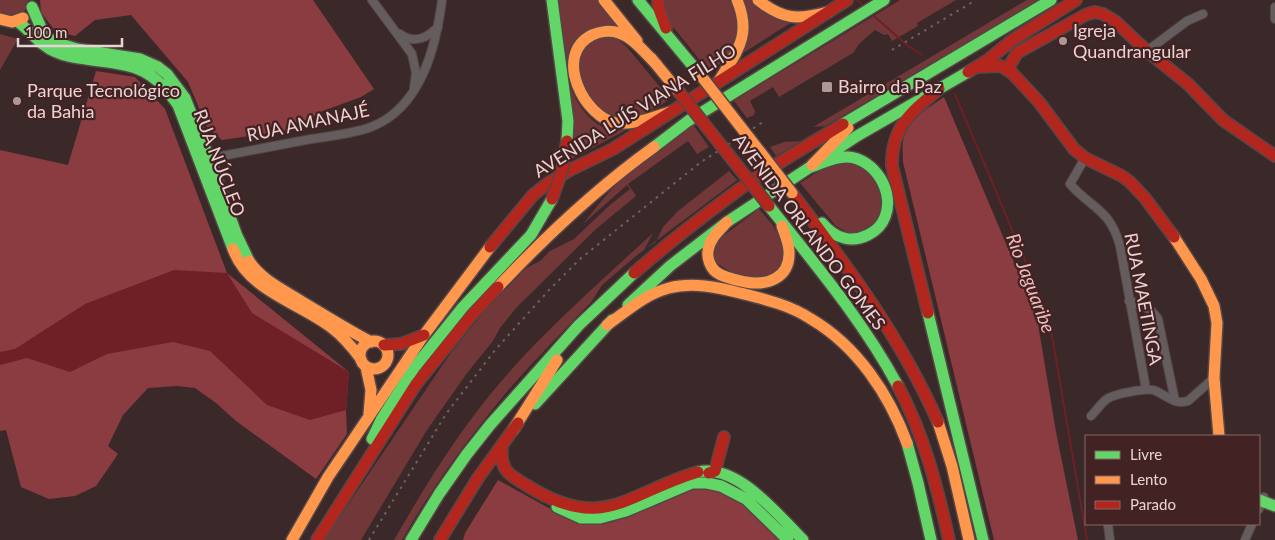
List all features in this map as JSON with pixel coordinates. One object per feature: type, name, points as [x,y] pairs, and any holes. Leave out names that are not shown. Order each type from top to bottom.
[{"type":"main road","points":[[342,499],[381,420],[414,368],[478,289],[531,235],[558,185],[566,157],[568,121],[552,0]]},
{"type":"main road","name":"AVENIDA ORLANDO GOMES","points":[[604,0],[839,295],[883,360],[909,406],[921,434],[934,472],[950,540]]},
{"type":"main road","name":"AVENIDA ORLANDO GOMES","points":[[638,0],[702,77],[796,198],[879,312],[927,398],[944,442],[969,540]]},
{"type":"main road","points":[[658,0],[663,23],[676,45]]},
{"type":"main road","points":[[719,81],[743,37],[745,18],[737,0]]},
{"type":"main road","points":[[758,0],[773,12],[790,18],[806,18],[829,11]]},
{"type":"main road","name":"AVENIDA LUÍS VIANA FILHO","points":[[284,540],[363,427],[424,335],[480,259],[533,195],[547,184],[613,148],[847,0]]},
{"type":"main road","points":[[411,540],[439,494],[490,425],[579,325],[635,272],[702,216],[784,160],[1051,0]]},
{"type":"main road","points":[[440,540],[478,478],[513,430],[548,388],[608,325],[670,266],[727,222],[811,166],[857,136],[975,68],[1012,41],[1076,0]]},
{"type":"main road","name":"AVENIDA LUÍS VIANA FILHO","points":[[317,540],[422,377],[470,317],[538,245],[656,143],[695,116],[880,2]]},
{"type":"main road","points":[[0,19],[7,22],[17,21],[28,14],[32,4]]},
{"type":"main road","name":"RUA NÚCLEO","points":[[32,4],[42,30],[54,42],[77,49],[150,62],[162,70],[176,84],[185,98],[234,252],[241,265],[256,282],[343,337],[364,363],[372,385],[372,395],[371,405],[363,427]]},
{"type":"main road","points":[[975,68],[1004,68],[1017,53],[1085,15],[1095,12],[1103,14],[1115,21],[1188,84],[1223,120],[1275,156]]},
{"type":"main road","name":"RUA NÚCLEO","points":[[17,21],[51,50],[78,58],[136,66],[154,77],[170,91],[204,159],[246,256],[253,267],[266,278],[355,334],[372,342]]},
{"type":"main road","points":[[657,65],[628,39],[610,31],[594,34],[585,39],[575,50],[572,72],[578,86],[592,108],[608,120],[628,123],[670,112]]},
{"type":"main road","points":[[1000,51],[1004,68],[1039,102],[1074,149],[1085,158],[1122,176],[1145,198],[1198,273],[1211,297],[1216,314],[1214,378],[1220,435]]},
{"type":"main road","points":[[939,89],[912,112],[900,126],[893,140],[891,156],[983,540]]},
{"type":"main road","points":[[811,166],[860,115]]},
{"type":"main road","points":[[796,198],[828,229],[845,239],[852,240],[869,235],[876,230],[885,216],[886,200],[881,180],[874,168],[867,163],[846,156],[811,166]]},
{"type":"main road","points":[[727,222],[710,243],[708,255],[710,264],[717,273],[722,275],[751,283],[764,284],[773,281],[782,274],[790,258],[788,244],[780,219]]},
{"type":"main road","points":[[608,325],[647,298],[667,288],[686,285],[705,285],[767,299],[811,319],[835,336],[854,354],[870,373],[887,400],[900,426],[915,467],[931,540]]},
{"type":"main road","points":[[513,430],[579,325]]},
{"type":"main road","points":[[384,345],[401,344],[424,335]]},
{"type":"main road","points":[[380,342],[384,345],[388,358],[384,366],[375,369],[364,363],[361,350],[367,343],[380,342]]},
{"type":"main road","points":[[715,471],[724,437]]},
{"type":"main road","points":[[502,445],[501,460],[503,468],[508,474],[556,501],[581,509],[597,510],[612,507],[684,477],[696,473],[715,471],[737,479],[748,487],[803,540]]},
{"type":"main road","points":[[711,483],[708,481],[708,475],[710,472],[715,471]]},
{"type":"main road","points":[[478,478],[493,472],[497,473],[568,513],[591,519],[614,515],[692,483],[719,484],[731,489],[752,504],[788,540]]},
{"type":"main road","points":[[934,472],[937,540]]},
{"type":"main road","name":"AVENIDA LUÍS VIANA FILHO","points":[[292,540],[328,477]]},
{"type":"main road","points":[[1263,501],[1275,506]]},
{"type":"street","points":[[372,0],[415,60],[416,73],[412,94]]},
{"type":"street","name":"RUA AMANAJÉ","points":[[204,159],[348,133],[371,127],[391,116],[412,94],[424,73],[439,26],[442,0]]},
{"type":"street","points":[[1275,7],[1275,19]]},
{"type":"street","points":[[1148,51],[1187,21],[1203,14]]},
{"type":"street","points":[[390,26],[404,37],[414,40],[428,36],[439,26]]},
{"type":"street","name":"RUA MAETINGA","points":[[1085,158],[1070,184],[1098,208],[1111,223],[1120,246],[1146,389],[1154,390],[1174,402]]},
{"type":"street","points":[[1129,301],[1150,309],[1158,319],[1174,402],[1184,403],[1190,400],[1214,378]]},
{"type":"street","points":[[1091,416],[1107,398],[1146,389]]},
{"type":"street","points":[[1108,525],[1110,540]]},
{"type":"street","points":[[1245,540],[1252,525]]},
{"type":"shaded area","points":[[0,0],[28,0],[27,6],[22,13],[10,16],[0,14]]},
{"type":"shaded area","points":[[40,0],[313,0],[374,89],[361,97],[320,112],[297,129],[222,140],[207,127],[188,82],[131,15],[95,20],[75,36],[55,31],[41,12]]},
{"type":"shaded area","points":[[558,0],[597,0],[622,29],[586,32],[575,41],[568,53],[567,67],[569,82],[575,97],[593,121],[608,129],[628,129],[570,160],[573,151],[573,126]]},
{"type":"shaded area","points":[[663,0],[729,0],[736,10],[740,24],[736,40],[722,62],[710,73],[670,23]]},
{"type":"shaded area","points":[[741,0],[752,0],[792,22],[740,55]]},
{"type":"shaded area","points":[[900,0],[956,0],[917,23],[918,26],[892,41],[888,34],[884,35],[875,30],[859,44],[853,53],[779,97],[773,87],[750,101],[755,111],[754,115],[747,118],[734,101],[694,126],[709,147],[697,154],[688,141],[628,184],[636,196],[596,229],[516,308],[427,430],[361,540],[324,540],[452,351],[482,314],[526,268],[540,261],[550,251],[574,239],[630,189],[627,185],[583,224],[616,185],[665,145],[692,126]]},
{"type":"shaded area","points":[[1027,0],[1039,0],[736,181],[657,240],[663,227],[678,211],[729,171],[737,180],[776,156],[770,147],[784,142],[800,141],[825,126],[813,127]]},
{"type":"shaded area","points":[[0,34],[18,39],[0,70]]},
{"type":"shaded area","points":[[604,36],[617,39],[627,47],[669,98],[659,106],[643,114],[623,118],[613,117],[602,111],[595,104],[583,84],[578,63],[579,53],[583,46]]},
{"type":"shaded area","points":[[96,71],[135,77],[165,109],[227,273],[349,372],[346,410],[347,434],[316,479],[236,421],[195,388],[177,386],[148,388],[123,415],[108,446],[118,454],[96,486],[75,496],[49,499],[21,487],[6,430],[0,431],[0,150],[68,165]]},
{"type":"shaded area","points":[[944,97],[1021,279],[1038,324],[1056,432],[1078,540],[994,540],[903,162],[903,142],[908,128],[913,121]]},
{"type":"shaded area","points":[[851,159],[862,163],[880,182],[883,213],[875,225],[863,232],[849,233],[836,226],[800,183],[824,168]]},
{"type":"shaded area","points":[[759,209],[772,224],[786,249],[779,268],[773,274],[764,277],[744,276],[725,269],[712,257],[715,242]]},
{"type":"shaded area","points":[[653,233],[644,250],[602,285],[592,301],[512,386],[448,467],[402,540],[394,540],[466,426],[511,370],[550,329]]},
{"type":"shaded area","points":[[174,270],[227,273],[252,313],[349,372],[346,410],[310,420],[267,405],[210,351],[173,342],[107,354],[70,372],[27,358],[0,365],[0,352],[15,349],[85,304]]},
{"type":"shaded area","points":[[498,480],[576,523],[595,525],[613,522],[685,491],[711,487],[736,497],[779,540],[463,540],[465,533]]},
{"type":"waterway","points":[[857,0],[861,4]]},
{"type":"waterway","points":[[875,17],[908,46],[921,54]]},
{"type":"waterway","name":"Rio Jaguaribe","points":[[955,94],[1045,308],[1051,330],[1087,540]]},
{"type":"railway","points":[[892,50],[976,0]]},
{"type":"railway","points":[[369,540],[446,414],[496,349],[550,289],[580,259],[701,162],[763,122]]},
{"type":"traffic: fast","points":[[552,0],[568,121],[567,141]]},
{"type":"traffic: fast","points":[[638,0],[702,77]]},
{"type":"traffic: fast","points":[[654,147],[688,121],[884,0]]},
{"type":"traffic: fast","points":[[843,124],[1051,0]]},
{"type":"traffic: fast","points":[[32,7],[42,30],[54,42],[77,49],[140,59],[158,67],[167,74],[185,98],[237,236],[249,261]]},
{"type":"traffic: fast","points":[[17,21],[50,49],[71,57],[116,63],[139,69],[149,74],[168,92],[178,105],[233,249]]},
{"type":"traffic: fast","points":[[628,305],[670,266],[727,222],[857,136],[968,72]]},
{"type":"traffic: fast","points":[[811,167],[838,158],[858,159],[874,170],[885,188],[887,197],[885,217],[878,228],[868,235],[856,239],[841,237],[822,223]]},
{"type":"traffic: fast","points":[[372,439],[381,420],[414,368],[463,307],[531,235],[552,199]]},
{"type":"traffic: fast","points":[[769,206],[854,316],[898,386]]},
{"type":"traffic: fast","points":[[411,540],[439,494],[490,425],[579,325],[634,273]]},
{"type":"traffic: fast","points":[[928,313],[983,540]]},
{"type":"traffic: fast","points":[[535,404],[612,320]]},
{"type":"traffic: fast","points":[[907,443],[931,540]]},
{"type":"traffic: fast","points":[[698,472],[713,471],[727,475],[742,483],[769,505],[803,540]]},
{"type":"traffic: fast","points":[[557,507],[581,518],[600,518],[626,511],[692,483],[707,483],[721,486],[746,499],[788,540]]},
{"type":"traffic: fast","points":[[1260,500],[1275,506]]},
{"type":"traffic: slow","points":[[604,0],[637,41]]},
{"type":"traffic: slow","points":[[719,81],[737,52],[743,34],[743,24],[737,0]]},
{"type":"traffic: slow","points":[[758,0],[783,15],[799,17],[828,12]]},
{"type":"traffic: slow","points":[[0,19],[12,22],[23,18]]},
{"type":"traffic: slow","points":[[657,65],[630,39],[616,32],[606,31],[592,35],[580,44],[575,57],[574,71],[584,99],[605,119],[617,123],[630,123],[670,112]]},
{"type":"traffic: slow","points":[[651,58],[679,92]]},
{"type":"traffic: slow","points":[[702,77],[792,193]]},
{"type":"traffic: slow","points":[[812,165],[848,128]]},
{"type":"traffic: slow","points":[[498,287],[573,213],[612,179],[654,147]]},
{"type":"traffic: slow","points":[[727,222],[710,243],[708,257],[711,265],[716,272],[723,276],[754,283],[762,283],[776,278],[786,268],[789,249],[782,226]]},
{"type":"traffic: slow","points":[[1174,237],[1201,279],[1214,306],[1217,323],[1214,378],[1219,435]]},
{"type":"traffic: slow","points":[[292,540],[328,477],[424,335],[490,247]]},
{"type":"traffic: slow","points":[[233,249],[240,263],[250,276],[276,295],[332,328],[348,342],[361,359]]},
{"type":"traffic: slow","points":[[249,261],[254,268],[275,285],[371,342]]},
{"type":"traffic: slow","points":[[607,325],[652,294],[669,288],[687,285],[722,289],[786,306],[828,330],[857,357],[881,389],[900,425],[907,443]]},
{"type":"traffic: slow","points":[[374,341],[384,345],[388,355],[384,365],[374,369],[364,365],[360,355],[364,345],[374,341]]},
{"type":"traffic: slow","points":[[513,430],[557,360]]},
{"type":"traffic: slow","points":[[366,367],[371,390],[369,414]]},
{"type":"traffic: slow","points":[[938,422],[952,466],[969,540]]},
{"type":"traffic: jam","points":[[658,0],[659,9],[666,28]]},
{"type":"traffic: jam","points":[[490,247],[533,195],[547,184],[570,170],[613,149],[847,0]]},
{"type":"traffic: jam","points":[[968,72],[988,60],[1011,41],[1076,0]]},
{"type":"traffic: jam","points":[[1007,70],[1017,53],[1085,15],[1095,12],[1103,14],[1115,21],[1147,51],[1188,84],[1223,120],[1275,156]]},
{"type":"traffic: jam","points":[[979,67],[1001,66],[1012,73],[1039,102],[1074,149],[1085,158],[1122,176],[1130,182],[1145,198],[1174,237]]},
{"type":"traffic: jam","points":[[928,313],[892,166],[895,141],[905,121],[939,89]]},
{"type":"traffic: jam","points":[[679,92],[769,206]]},
{"type":"traffic: jam","points":[[634,273],[683,232],[746,184],[843,124]]},
{"type":"traffic: jam","points":[[552,199],[562,171],[567,141]]},
{"type":"traffic: jam","points":[[792,193],[872,303],[907,361],[938,422]]},
{"type":"traffic: jam","points":[[317,540],[416,384],[470,317],[498,287]]},
{"type":"traffic: jam","points":[[384,345],[401,344],[424,335]]},
{"type":"traffic: jam","points":[[898,386],[915,423],[929,461],[949,540]]},
{"type":"traffic: jam","points":[[440,540],[478,478],[518,423]]},
{"type":"traffic: jam","points":[[709,473],[715,471],[724,437]]},
{"type":"traffic: jam","points":[[502,446],[504,466],[514,478],[553,499],[576,507],[595,508],[614,505],[698,472]]},
{"type":"place","name":"Igreja Quandrangular","points":[[1063,41]]},
{"type":"place","name":"Bairro da Paz","points":[[827,87]]},
{"type":"place","name":"Parque Tecnológico da Bahia","points":[[17,101]]}]
